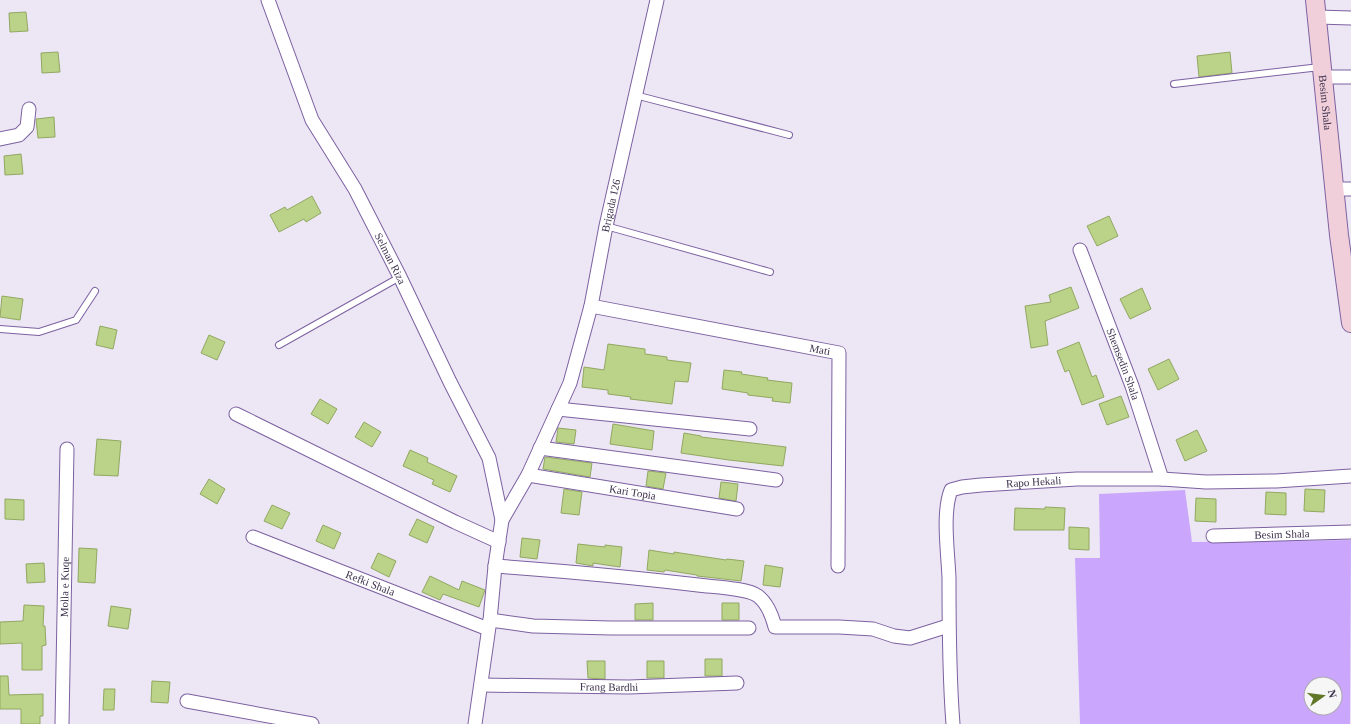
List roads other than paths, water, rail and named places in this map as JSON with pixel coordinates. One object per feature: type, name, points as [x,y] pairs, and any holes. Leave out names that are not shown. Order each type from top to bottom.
[{"type":"street","name":"Selman Riza","points":[[268,0],[312,120],[355,189],[489,458],[502,520]]},
{"type":"street","name":"Brigada 126","points":[[502,520],[528,475],[570,383],[591,306],[606,226],[657,0]]},
{"type":"street","name":"Besim Shala","points":[[1351,18],[1316,8],[1323,72],[1343,189],[1351,323]]},
{"type":"street","points":[[1323,72],[1351,77]]},
{"type":"street","points":[[0,139],[19,134],[27,127],[29,109]]},
{"type":"street","name":"Shemsedin Shala","points":[[1080,250],[1132,386],[1162,479]]},
{"type":"street","name":"Mati","points":[[591,306],[839,353],[838,566]]},
{"type":"street","points":[[558,409],[750,430]]},
{"type":"street","points":[[236,414],[455,522],[499,542]]},
{"type":"street","points":[[540,448],[776,480]]},
{"type":"street","name":"Molla e Kuqe","points":[[62,724],[67,449]]},
{"type":"street","name":"Kari Topia","points":[[528,475],[737,509]]},
{"type":"street","name":"Rapo Hekali","points":[[953,724],[948,626],[947,500],[951,490],[981,485],[1077,479],[1162,479],[1206,482],[1276,481],[1351,476]]},
{"type":"street","points":[[475,724],[502,520]]},
{"type":"street","name":"Besim Shala","points":[[1213,536],[1351,532]]},
{"type":"street","name":"Refki Shala","points":[[253,537],[489,624],[611,628],[749,628]]},
{"type":"street","points":[[495,566],[652,580],[740,590],[757,595],[767,606],[775,627],[839,627],[873,629],[894,636],[910,638],[948,626]]},
{"type":"street","name":"Frang Bardhi","points":[[481,685],[629,687],[737,683]]},
{"type":"street","points":[[187,701],[312,724]]},
{"type":"lane","points":[[1174,84],[1323,72]]},
{"type":"lane","points":[[635,95],[789,136]]},
{"type":"lane","points":[[606,226],[770,272]]},
{"type":"lane","points":[[279,345],[400,277]]},
{"type":"lane","points":[[0,329],[39,332],[76,320],[95,291]]}]
